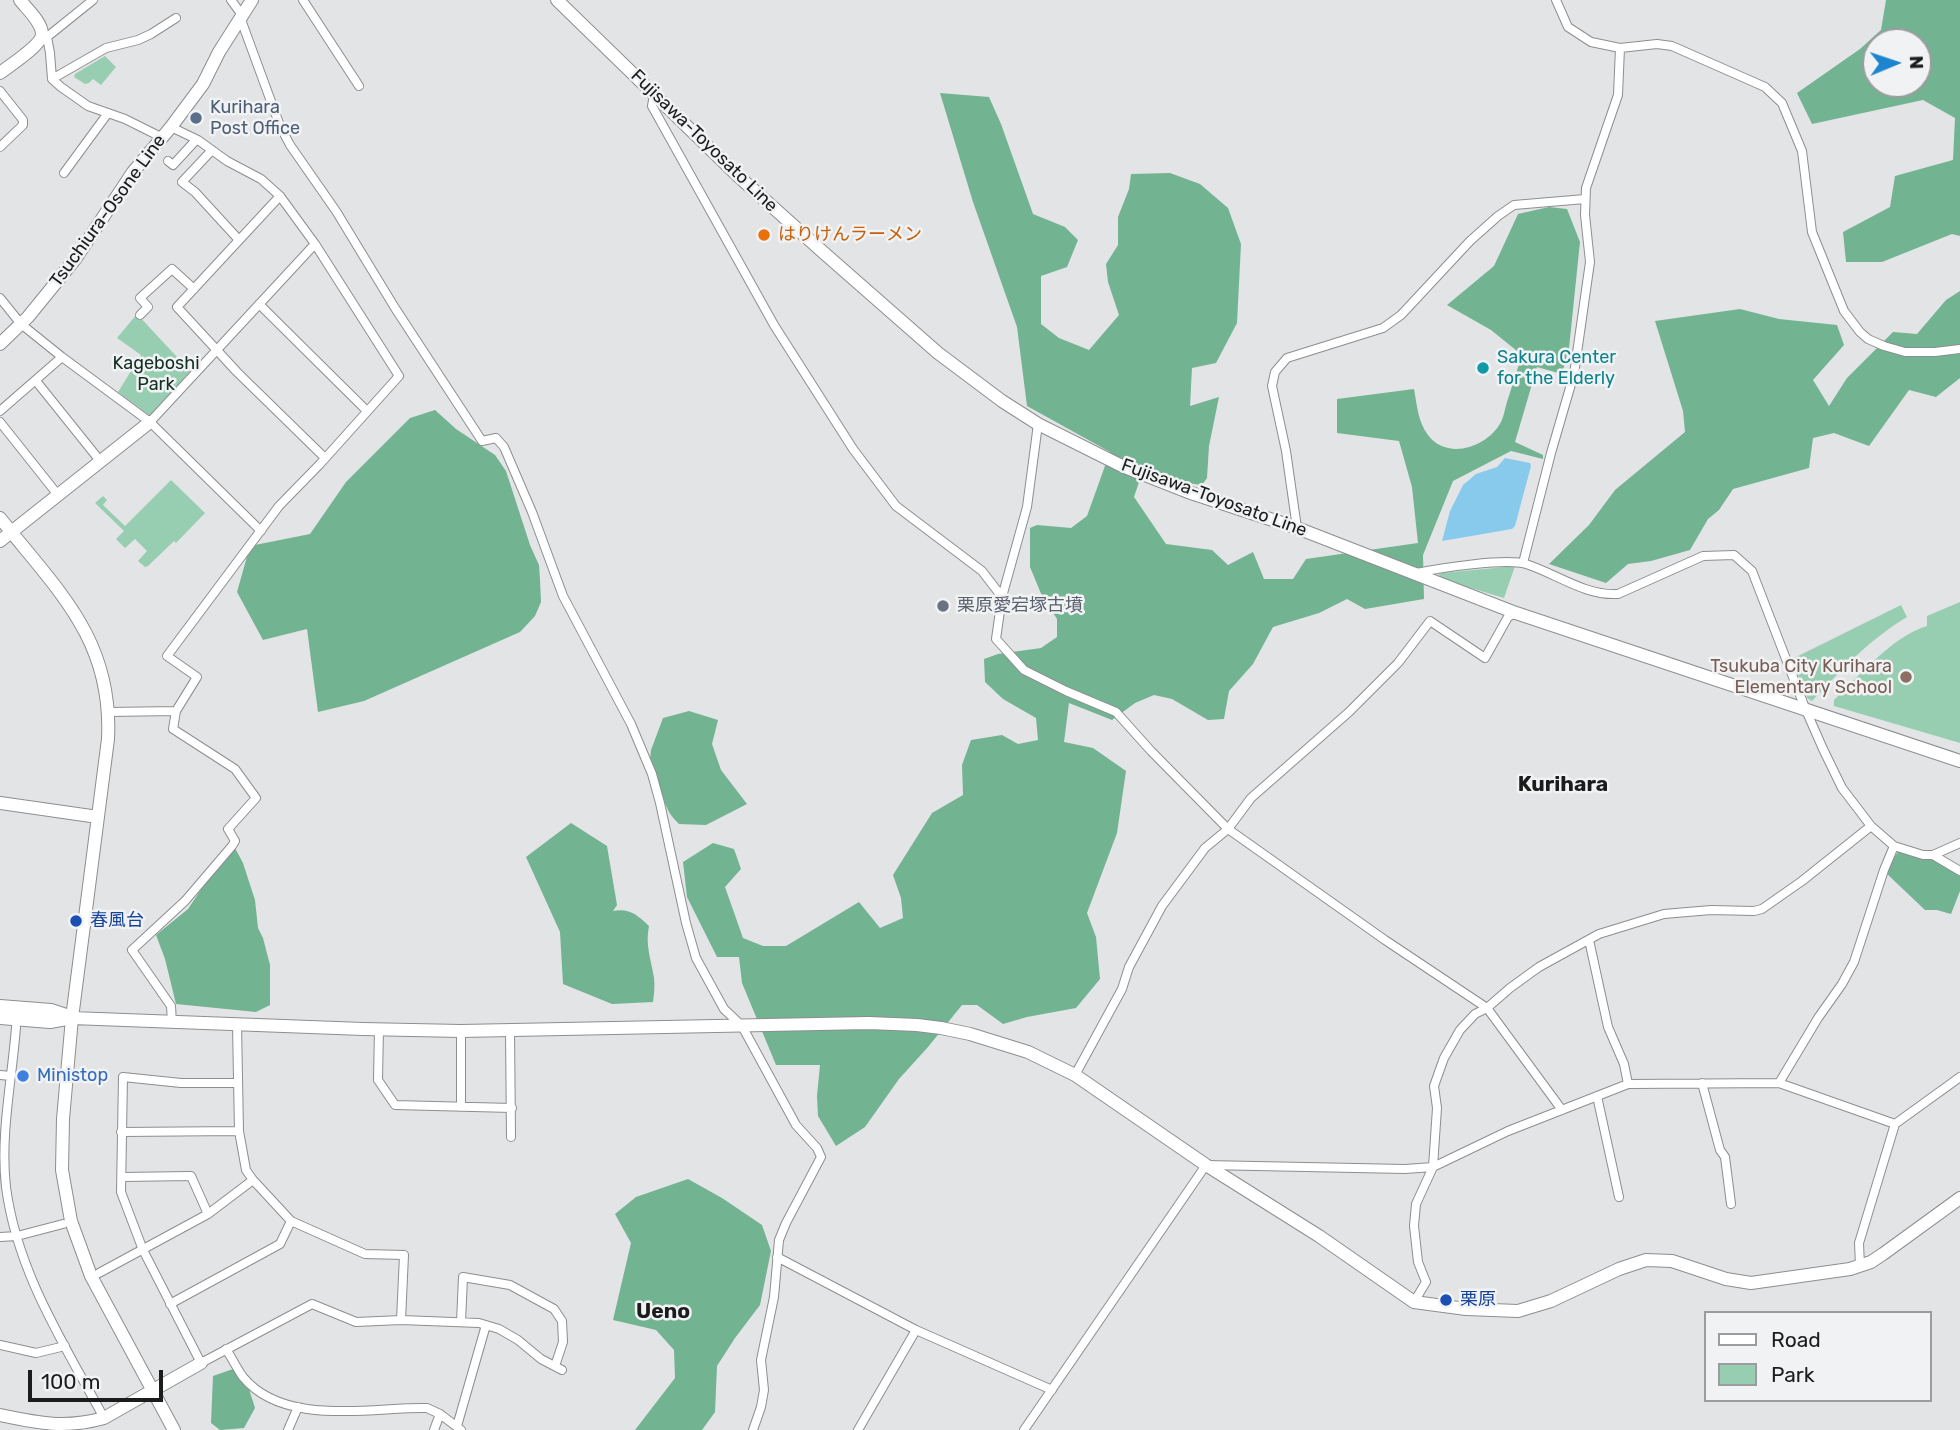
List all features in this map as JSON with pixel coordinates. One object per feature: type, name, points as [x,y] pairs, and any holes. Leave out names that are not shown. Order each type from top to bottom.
[{"type":"street","points":[[20,0],[37,22],[44,37],[50,53],[52,79],[88,106],[125,119],[161,137]]},
{"type":"street","points":[[0,73],[93,0]]},
{"type":"street","points":[[231,0],[241,16],[280,126],[290,145],[336,211],[395,308],[482,440],[496,438],[504,447],[532,512],[563,596],[631,724],[652,774],[696,958],[724,1009],[741,1026],[796,1125],[817,1148],[821,1157],[779,1240],[774,1297],[761,1360],[764,1390],[753,1430]]},
{"type":"street","name":"Tsuchiura-Osone Line","points":[[0,344],[21,324],[76,258],[133,172],[203,84],[241,16],[253,0]]},
{"type":"street","points":[[303,0],[359,86]]},
{"type":"street","name":"Fujisawa-Toyosato Line","points":[[557,0],[747,184],[939,353],[1002,401],[1038,424],[1122,466],[1188,492],[1297,528],[1516,613],[1960,761]]},
{"type":"street","points":[[1556,0],[1568,27],[1591,42],[1620,48],[1657,44],[1672,46],[1765,87],[1782,103],[1802,151],[1812,232],[1844,311],[1860,332],[1884,346],[1905,352],[1960,349]]},
{"type":"street","points":[[52,79],[106,48],[138,40],[176,18]]},
{"type":"street","points":[[1523,563],[1574,374],[1590,262],[1585,199],[1588,179],[1618,95],[1620,48]]},
{"type":"street","points":[[0,91],[23,120],[23,125],[0,147]]},
{"type":"street","points":[[654,95],[652,106],[774,325],[853,449],[895,506],[982,571],[1002,597]]},
{"type":"street","points":[[64,173],[108,113]]},
{"type":"street","points":[[171,127],[261,179],[280,196],[316,244],[399,376],[285,499],[167,656],[197,677],[176,711],[173,729],[235,769],[256,798],[228,829],[235,841],[232,846],[186,901],[132,950],[171,1006],[172,1023]]},
{"type":"street","points":[[168,161],[173,165],[196,140]]},
{"type":"street","points":[[212,150],[182,182],[195,192],[239,240]]},
{"type":"street","points":[[280,196],[177,307],[216,350],[324,457]]},
{"type":"street","points":[[1297,528],[1286,451],[1272,386],[1275,372],[1287,358],[1382,328],[1401,315],[1470,241],[1514,205],[1585,199]]},
{"type":"street","points":[[0,541],[150,422],[316,244]]},
{"type":"street","points":[[141,315],[148,307],[140,298],[172,269],[194,289]]},
{"type":"street","points":[[0,298],[21,324],[150,422],[261,531]]},
{"type":"street","points":[[260,304],[367,411]]},
{"type":"street","points":[[0,411],[62,357]]},
{"type":"street","points":[[36,381],[101,462]]},
{"type":"street","points":[[0,422],[58,495]]},
{"type":"street","points":[[1038,424],[1027,507],[1002,597],[996,639],[1024,670],[1116,712],[1228,829],[1487,1008],[1562,1110]]},
{"type":"street","points":[[0,517],[63,596],[83,627],[100,668],[108,712],[106,752],[72,1018],[62,1153],[64,1187],[71,1222],[91,1276],[174,1430]]},
{"type":"street","points":[[1412,573],[1523,563],[1587,590],[1608,595],[1618,594],[1703,556],[1734,555],[1752,571],[1805,708],[1842,788],[1871,827],[1894,846],[1923,855],[1933,855],[1960,843]]},
{"type":"street","points":[[1076,1075],[1162,906],[1205,848],[1228,829],[1251,798],[1349,712],[1398,663],[1430,621],[1485,658],[1508,617],[1516,613]]},
{"type":"street","points":[[108,712],[176,711]]},
{"type":"street","points":[[0,803],[98,817]]},
{"type":"street","points":[[1415,1302],[1426,1282],[1418,1262],[1414,1226],[1416,1204],[1433,1167],[1437,1108],[1434,1086],[1444,1058],[1460,1031],[1475,1014],[1487,1008],[1539,967],[1599,934],[1664,914],[1762,909],[1871,827]]},
{"type":"street","points":[[1779,1083],[1854,962],[1894,846]]},
{"type":"street","points":[[1933,855],[1960,871]]},
{"type":"street","points":[[1588,940],[1608,1027],[1625,1064],[1628,1084]]},
{"type":"street","points":[[0,1006],[51,1010],[72,1018]]},
{"type":"street","points":[[0,1018],[50,1022],[72,1018],[461,1031],[892,1023],[942,1028],[1028,1052],[1076,1075],[1206,1165],[1319,1236],[1415,1302],[1466,1309],[1518,1311],[1534,1308],[1619,1269],[1646,1260],[1672,1261],[1726,1279],[1751,1283],[1836,1272],[1860,1266],[1883,1254],[1960,1198]]},
{"type":"street","points":[[237,1024],[239,1131],[246,1170],[291,1221],[365,1254],[404,1255],[401,1320]]},
{"type":"street","points":[[16,1027],[2,1142],[6,1187],[17,1236],[35,1290],[104,1418]]},
{"type":"street","points":[[379,1030],[378,1080],[395,1105],[512,1108]]},
{"type":"street","points":[[510,1030],[511,1138]]},
{"type":"street","points":[[461,1031],[461,1107]]},
{"type":"street","points":[[0,1075],[11,1076]]},
{"type":"street","points":[[201,1363],[143,1250],[121,1192],[123,1077],[181,1083],[238,1083]]},
{"type":"street","points":[[1860,1266],[1859,1243],[1895,1124],[1960,1077]]},
{"type":"street","points":[[1702,1083],[1720,1150],[1725,1157],[1731,1204]]},
{"type":"street","points":[[1206,1165],[1405,1169],[1433,1167],[1508,1131],[1628,1084],[1779,1083],[1895,1124]]},
{"type":"street","points":[[1597,1096],[1619,1197]]},
{"type":"street","points":[[121,1132],[239,1131]]},
{"type":"street","points":[[1024,1430],[1206,1165]]},
{"type":"street","points":[[122,1177],[191,1176],[208,1214]]},
{"type":"street","points":[[99,1273],[208,1214],[253,1180]]},
{"type":"street","points":[[170,1304],[280,1244],[291,1221]]},
{"type":"street","points":[[0,1237],[17,1236],[63,1224]]},
{"type":"street","points":[[777,1257],[916,1330],[1052,1390]]},
{"type":"street","points":[[0,1415],[38,1423],[75,1425],[104,1418],[312,1304],[356,1322],[401,1320],[486,1325],[518,1340],[541,1359],[559,1368],[563,1342],[562,1321],[554,1309],[510,1285],[463,1277],[461,1322]]},
{"type":"street","points":[[226,1349],[243,1378],[261,1393],[285,1404],[314,1411],[427,1408],[459,1428],[486,1325]]},
{"type":"street","points":[[858,1430],[916,1330]]},
{"type":"street","points":[[0,1345],[36,1353],[65,1346]]},
{"type":"street","points":[[288,1430],[298,1407]]},
{"type":"street","points":[[434,1430],[440,1414]]},
{"type":"green space","points":[[1886,0],[1960,0],[1960,236],[1952,234],[1882,262],[1846,262],[1843,232],[1890,207],[1895,176],[1953,160],[1955,118],[1923,100],[1812,124],[1797,93],[1862,47],[1862,98],[1932,98],[1932,28],[1881,28]]},
{"type":"green space","points":[[105,56],[116,67],[101,85],[93,79],[85,84],[74,77],[75,74]]},
{"type":"green space","points":[[940,93],[989,97],[1033,214],[1065,227],[1078,240],[1067,267],[1041,276],[1041,324],[1059,338],[1089,350],[1119,315],[1108,282],[1106,264],[1118,245],[1118,217],[1129,189],[1131,174],[1170,173],[1200,184],[1228,208],[1241,244],[1237,323],[1216,363],[1192,368],[1190,406],[1219,397],[1209,446],[1207,478],[1202,485],[1143,470],[1134,497],[1166,544],[1212,550],[1228,565],[1253,552],[1264,579],[1293,579],[1306,559],[1418,543],[1412,487],[1399,441],[1337,433],[1337,399],[1414,389],[1422,425],[1436,443],[1456,449],[1467,448],[1487,438],[1502,420],[1522,355],[1491,330],[1447,305],[1494,266],[1518,214],[1549,207],[1567,209],[1580,242],[1569,348],[1562,374],[1537,367],[1515,442],[1543,455],[1543,459],[1511,451],[1453,481],[1423,555],[1424,599],[1365,609],[1347,599],[1319,613],[1273,627],[1253,664],[1229,691],[1224,719],[1208,720],[1172,699],[1154,695],[1135,703],[1112,720],[1069,703],[1064,742],[1093,748],[1126,771],[1117,833],[1087,913],[1096,937],[1100,979],[1076,1008],[1003,1024],[977,1005],[962,1005],[899,1079],[865,1127],[836,1146],[818,1116],[820,1065],[776,1065],[742,983],[739,957],[717,957],[687,897],[683,862],[713,843],[734,849],[741,869],[725,887],[743,938],[763,946],[786,946],[859,902],[880,928],[903,918],[901,898],[893,875],[932,813],[963,795],[962,765],[971,740],[1002,735],[1018,744],[1038,740],[1036,718],[1003,699],[985,682],[984,659],[998,654],[1041,648],[1057,637],[1057,619],[1042,596],[1030,567],[1030,528],[1037,525],[1071,528],[1087,516],[1110,452],[1027,406],[1017,327],[973,202]]},
{"type":"green space","points":[[1960,291],[1960,378],[1936,397],[1909,390],[1869,446],[1834,433],[1813,438],[1809,468],[1733,489],[1719,510],[1708,519],[1690,550],[1651,561],[1628,564],[1606,583],[1549,564],[1589,525],[1615,490],[1685,432],[1683,411],[1655,321],[1740,309],[1779,319],[1837,325],[1844,345],[1813,380],[1829,406],[1847,378],[1893,332],[1917,334],[1946,300]]},
{"type":"green space","name":"Kageboshi Park","points":[[137,314],[190,371],[153,415],[149,415],[118,392],[141,355],[117,338]]},
{"type":"green space","points":[[435,410],[456,429],[495,455],[506,471],[539,565],[541,602],[535,616],[520,632],[364,701],[318,712],[307,629],[263,640],[237,592],[250,546],[310,534],[346,482],[410,418]]},
{"type":"green space","points":[[171,480],[205,513],[176,543],[174,541],[145,567],[138,561],[147,551],[135,539],[125,548],[116,539],[124,531],[95,503],[103,496],[107,500],[103,505],[125,526]]},
{"type":"green space","points":[[1515,566],[1504,598],[1451,582],[1438,575],[1442,573]]},
{"type":"green space","name":"Tsukuba City Kurihara Elementary School","points":[[1960,602],[1960,743],[1834,706],[1834,700],[1889,647],[1927,626],[1927,616]]},
{"type":"green space","points":[[1901,605],[1907,617],[1868,645],[1812,701],[1807,698],[1792,659]]},
{"type":"green space","points":[[689,711],[718,720],[712,744],[721,770],[747,804],[706,825],[679,824],[668,810],[657,786],[648,779],[651,750],[663,718]]},
{"type":"green space","points":[[571,823],[607,846],[617,905],[613,911],[633,913],[649,926],[648,946],[654,981],[653,1002],[612,1004],[563,984],[560,932],[526,857]]},
{"type":"green space","points":[[235,848],[255,900],[258,928],[270,965],[270,1005],[256,1012],[176,1004],[156,935],[188,909]]},
{"type":"green space","points":[[1899,850],[1915,857],[1933,859],[1960,874],[1960,891],[1951,914],[1925,910],[1885,872]]},
{"type":"green space","points":[[688,1179],[762,1225],[771,1251],[760,1305],[717,1366],[715,1412],[702,1430],[635,1430],[675,1378],[674,1350],[656,1330],[613,1320],[631,1243],[615,1214],[636,1197]]},
{"type":"green space","points":[[233,1369],[248,1386],[255,1408],[244,1428],[220,1430],[211,1423],[213,1376]]},
{"type":"water","points":[[1505,458],[1530,463],[1531,466],[1515,526],[1512,529],[1442,541],[1450,511],[1463,485],[1476,474],[1497,467]]},
{"type":"place","name":"Kurihara Post Office","points":[[196,118]]},
{"type":"place","name":"はりけんラーメン","points":[[764,235]]},
{"type":"place","name":"Sakura Center for the Elderly","points":[[1483,368]]},
{"type":"place","name":"栗原愛宕塚古墳","points":[[943,606]]},
{"type":"place","name":"Tsukuba City Kurihara Elementary School","points":[[1906,677]]},
{"type":"place","name":"春風台","points":[[76,921]]},
{"type":"place","name":"Ministop","points":[[23,1076]]},
{"type":"place","name":"栗原","points":[[1446,1300]]},
{"type":"district","name":"Kurihara","points":[[1563,785]]},
{"type":"district","name":"Ueno","points":[[663,1312]]}]
